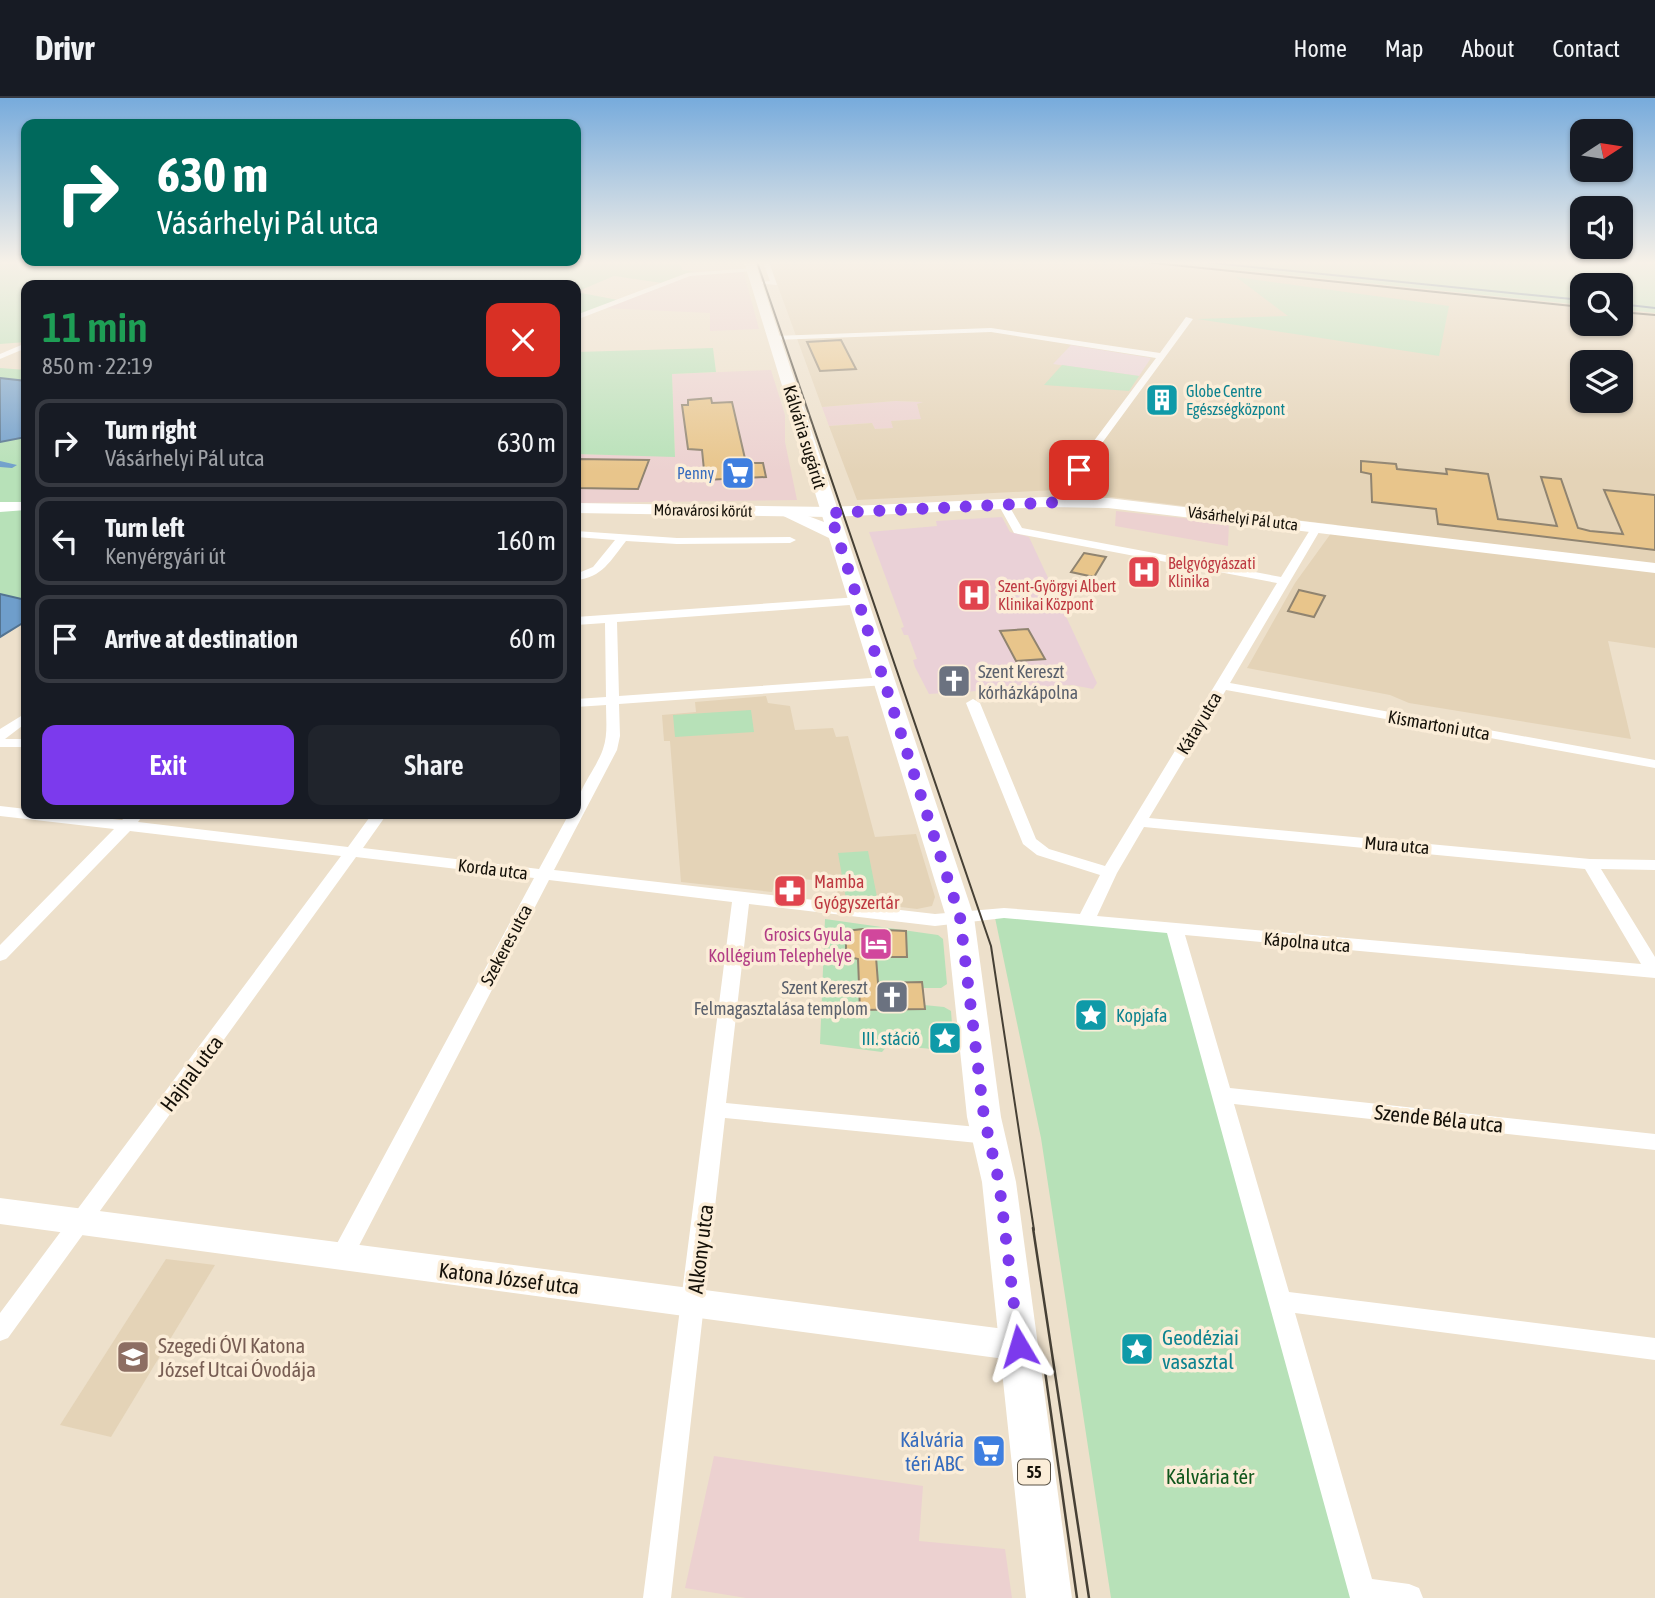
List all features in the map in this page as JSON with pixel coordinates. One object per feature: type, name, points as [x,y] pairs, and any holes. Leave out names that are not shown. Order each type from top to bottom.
[{"type":"main road","name":"Kálvária sugárút","points":[[772,332],[960,917],[988,1136],[999,1182],[1049,1598]]},
{"type":"main road","points":[[784,512],[810,497],[817,478]]},
{"type":"main road","name":"Vásárhelyi Pál utca","points":[[830,513],[1064,502],[1153,506],[1655,568]]},
{"type":"main road","points":[[0,507],[21,506]]},
{"type":"main road","name":"Móravárosi körút","points":[[581,508],[830,513]]},
{"type":"main road","points":[[784,512],[838,535]]},
{"type":"main road","name":"Katona József utca","points":[[0,1212],[694,1301],[1019,1346]]},
{"type":"street","points":[[774,338],[936,332]]},
{"type":"street","points":[[1003,332],[1162,356]]},
{"type":"street","points":[[1064,502],[1079,470],[1180,332]]},
{"type":"street","points":[[0,357],[21,347]]},
{"type":"street","points":[[1003,504],[1018,531],[1285,581]]},
{"type":"street","name":"Kátay utca","points":[[1086,920],[1109,873],[1317,527]]},
{"type":"street","points":[[581,534],[677,541],[790,540]]},
{"type":"street","points":[[582,578],[595,574],[622,538]]},
{"type":"street","points":[[581,621],[859,601]]},
{"type":"street","name":"Szekeres utca","points":[[581,804],[610,750],[613,736],[611,619]]},
{"type":"street","points":[[581,703],[885,681]]},
{"type":"street","name":"Kismartoni utca","points":[[1222,685],[1655,764]]},
{"type":"street","points":[[973,703],[1029,841],[1043,852],[1109,873]]},
{"type":"street","points":[[0,736],[21,721]]},
{"type":"street","points":[[0,743],[21,743]]},
{"type":"street","name":"Korda utca","points":[[0,811],[21,813]]},
{"type":"street","name":"Korda utca","points":[[114,819],[353,853],[741,899],[935,920],[960,917]]},
{"type":"street","name":"Hajnal utca","points":[[0,1331],[377,819]]},
{"type":"street","name":"Szekeres utca","points":[[342,1256],[573,819]]},
{"type":"street","points":[[0,955],[132,820]]},
{"type":"street","name":"Mura utca","points":[[1139,822],[1590,864],[1655,865]]},
{"type":"street","points":[[1590,864],[1655,972]]},
{"type":"street","name":"Alkony utca","points":[[656,1598],[741,899]]},
{"type":"street","name":"Kápolna utca","points":[[960,917],[1004,913],[1655,972]]},
{"type":"street","points":[[1175,930],[1363,1595],[1409,1598]]},
{"type":"street","name":"Szende Béla utca","points":[[1222,1095],[1655,1142]]},
{"type":"street","points":[[717,1110],[988,1136]]},
{"type":"street","points":[[1282,1301],[1655,1349]]},
{"type":"shaded area","points":[[795,332],[1570,332],[1570,336],[1633,336],[1633,332],[1655,332],[1655,648],[1608,641],[1631,739],[1409,703],[1390,695],[1247,668],[1295,583],[1337,525],[1055,490],[857,500],[829,426],[872,423],[875,429],[893,428],[891,421],[921,419],[917,404],[923,402],[895,401],[822,407]]},
{"type":"shaded area","points":[[1071,345],[1151,358],[1139,376],[1053,364]]},
{"type":"shaded area","points":[[771,370],[785,415],[785,442],[797,500],[581,503],[581,454],[675,456],[672,374]]},
{"type":"shaded area","points":[[895,401],[923,402],[917,405],[922,419],[891,421],[894,428],[875,429],[872,423],[829,426],[822,407]]},
{"type":"shaded area","points":[[1116,511],[1229,523],[1228,546],[1115,526]]},
{"type":"shaded area","name":"Szent-Györgyi Albert Klinikai Központ","points":[[1002,517],[1010,532],[1029,537],[1097,683],[1093,689],[1072,685],[929,694],[915,667],[913,660],[917,659],[908,635],[904,635],[901,628],[904,627],[869,532],[937,526],[936,521]]},
{"type":"shaded area","points":[[766,696],[768,703],[790,706],[795,730],[833,728],[836,737],[848,736],[875,837],[916,834],[935,897],[932,906],[917,909],[835,899],[839,883],[777,876],[772,892],[681,882],[670,741],[664,741],[662,715],[696,712],[695,702]]},
{"type":"shaded area","name":"Szegedi ÓVI Katona József Utcai Óvodája","points":[[166,1259],[215,1265],[111,1437],[60,1425]]},
{"type":"shaded area","points":[[714,1456],[923,1486],[919,1541],[1005,1549],[1012,1598],[746,1598],[685,1588]]},
{"type":"green space","points":[[0,332],[21,332],[21,342],[0,344]]},
{"type":"green space","points":[[1282,332],[1444,332],[1439,356]]},
{"type":"green space","points":[[713,348],[716,372],[672,374],[675,457],[581,454],[581,352]]},
{"type":"green space","points":[[1062,365],[1139,376],[1129,391],[1044,385]]},
{"type":"green space","points":[[0,368],[21,370],[21,599],[0,594]]},
{"type":"green space","points":[[751,710],[754,732],[675,737],[673,715]]},
{"type":"green space","points":[[868,851],[877,897],[846,899],[838,853]]},
{"type":"green space","name":"Kálvária tér","points":[[994,913],[1175,930],[1364,1598],[1111,1598],[1041,1138]]},
{"type":"green space","points":[[825,919],[938,935],[943,939],[947,984],[941,988],[923,988],[924,1005],[944,1007],[951,1011],[954,1051],[888,1045],[882,1052],[820,1044]]},
{"type":"water","points":[[0,378],[21,380],[21,438],[0,442]]},
{"type":"water","points":[[0,594],[21,599],[21,624],[0,637]]},
{"type":"building","points":[[841,340],[856,369],[820,371],[807,342]]},
{"type":"building","points":[[711,398],[712,403],[732,402],[746,463],[763,463],[766,477],[705,480],[702,450],[688,449],[682,405],[688,405],[688,400]]},
{"type":"building","points":[[581,459],[649,460],[638,489],[581,488]]},
{"type":"building","points":[[1361,461],[1396,464],[1397,469],[1447,474],[1446,469],[1488,474],[1498,519],[1557,526],[1541,477],[1561,479],[1578,528],[1590,531],[1623,534],[1604,490],[1655,495],[1655,550],[1438,524],[1436,509],[1372,502],[1371,474],[1361,472]]},
{"type":"building","points":[[1084,553],[1106,557],[1094,577],[1071,572]]},
{"type":"building","name":"Belgyógyászati Klinika","points":[[1143,562],[1156,564],[1146,582],[1132,580]]},
{"type":"building","points":[[1299,590],[1325,596],[1314,617],[1288,611]]},
{"type":"building","points":[[1028,629],[1045,659],[1016,661],[1000,631]]},
{"type":"building","points":[[846,931],[906,931],[907,957],[876,957],[878,983],[922,982],[925,1009],[860,1010],[858,959],[846,956]]},
{"type":"waterway","points":[[0,464],[12,465]]},
{"type":"tram line","points":[[781,332],[991,946],[1034,1230]]},
{"type":"tram line","points":[[1033,1228],[1089,1598]]},
{"type":"tram line","points":[[1045,1371],[1077,1598]]},
{"type":"place","name":"Globe Centre Egészségközpont","points":[[1162,400]]},
{"type":"place","name":"Penny","points":[[738,473]]},
{"type":"place","name":"Belgyógyászati Klinika","points":[[1144,572]]},
{"type":"place","name":"Szent-Györgyi Albert Klinikai Központ","points":[[974,595]]},
{"type":"place","name":"Szent Kereszt kórházkápolna","points":[[954,681]]},
{"type":"place","name":"Mamba Gyógyszertár","points":[[790,891]]},
{"type":"place","name":"Grosics Gyula Kollégium Telephelye","points":[[876,944]]},
{"type":"place","name":"Szent Kereszt Felmagasztalása templom","points":[[892,997]]},
{"type":"place","name":"Kopjafa","points":[[1091,1015]]},
{"type":"place","name":"III. stáció","points":[[945,1038]]},
{"type":"place","name":"Geodéziai vasasztal","points":[[1137,1349]]},
{"type":"place","name":"Szegedi ÓVI Katona József Utcai Óvodája","points":[[133,1357]]},
{"type":"place","name":"Kálvária téri ABC","points":[[989,1451]]},
{"type":"route","points":[[1019,1346],[999,1182],[984,1117],[960,917],[830,513],[1064,502],[1079,470]]}]
